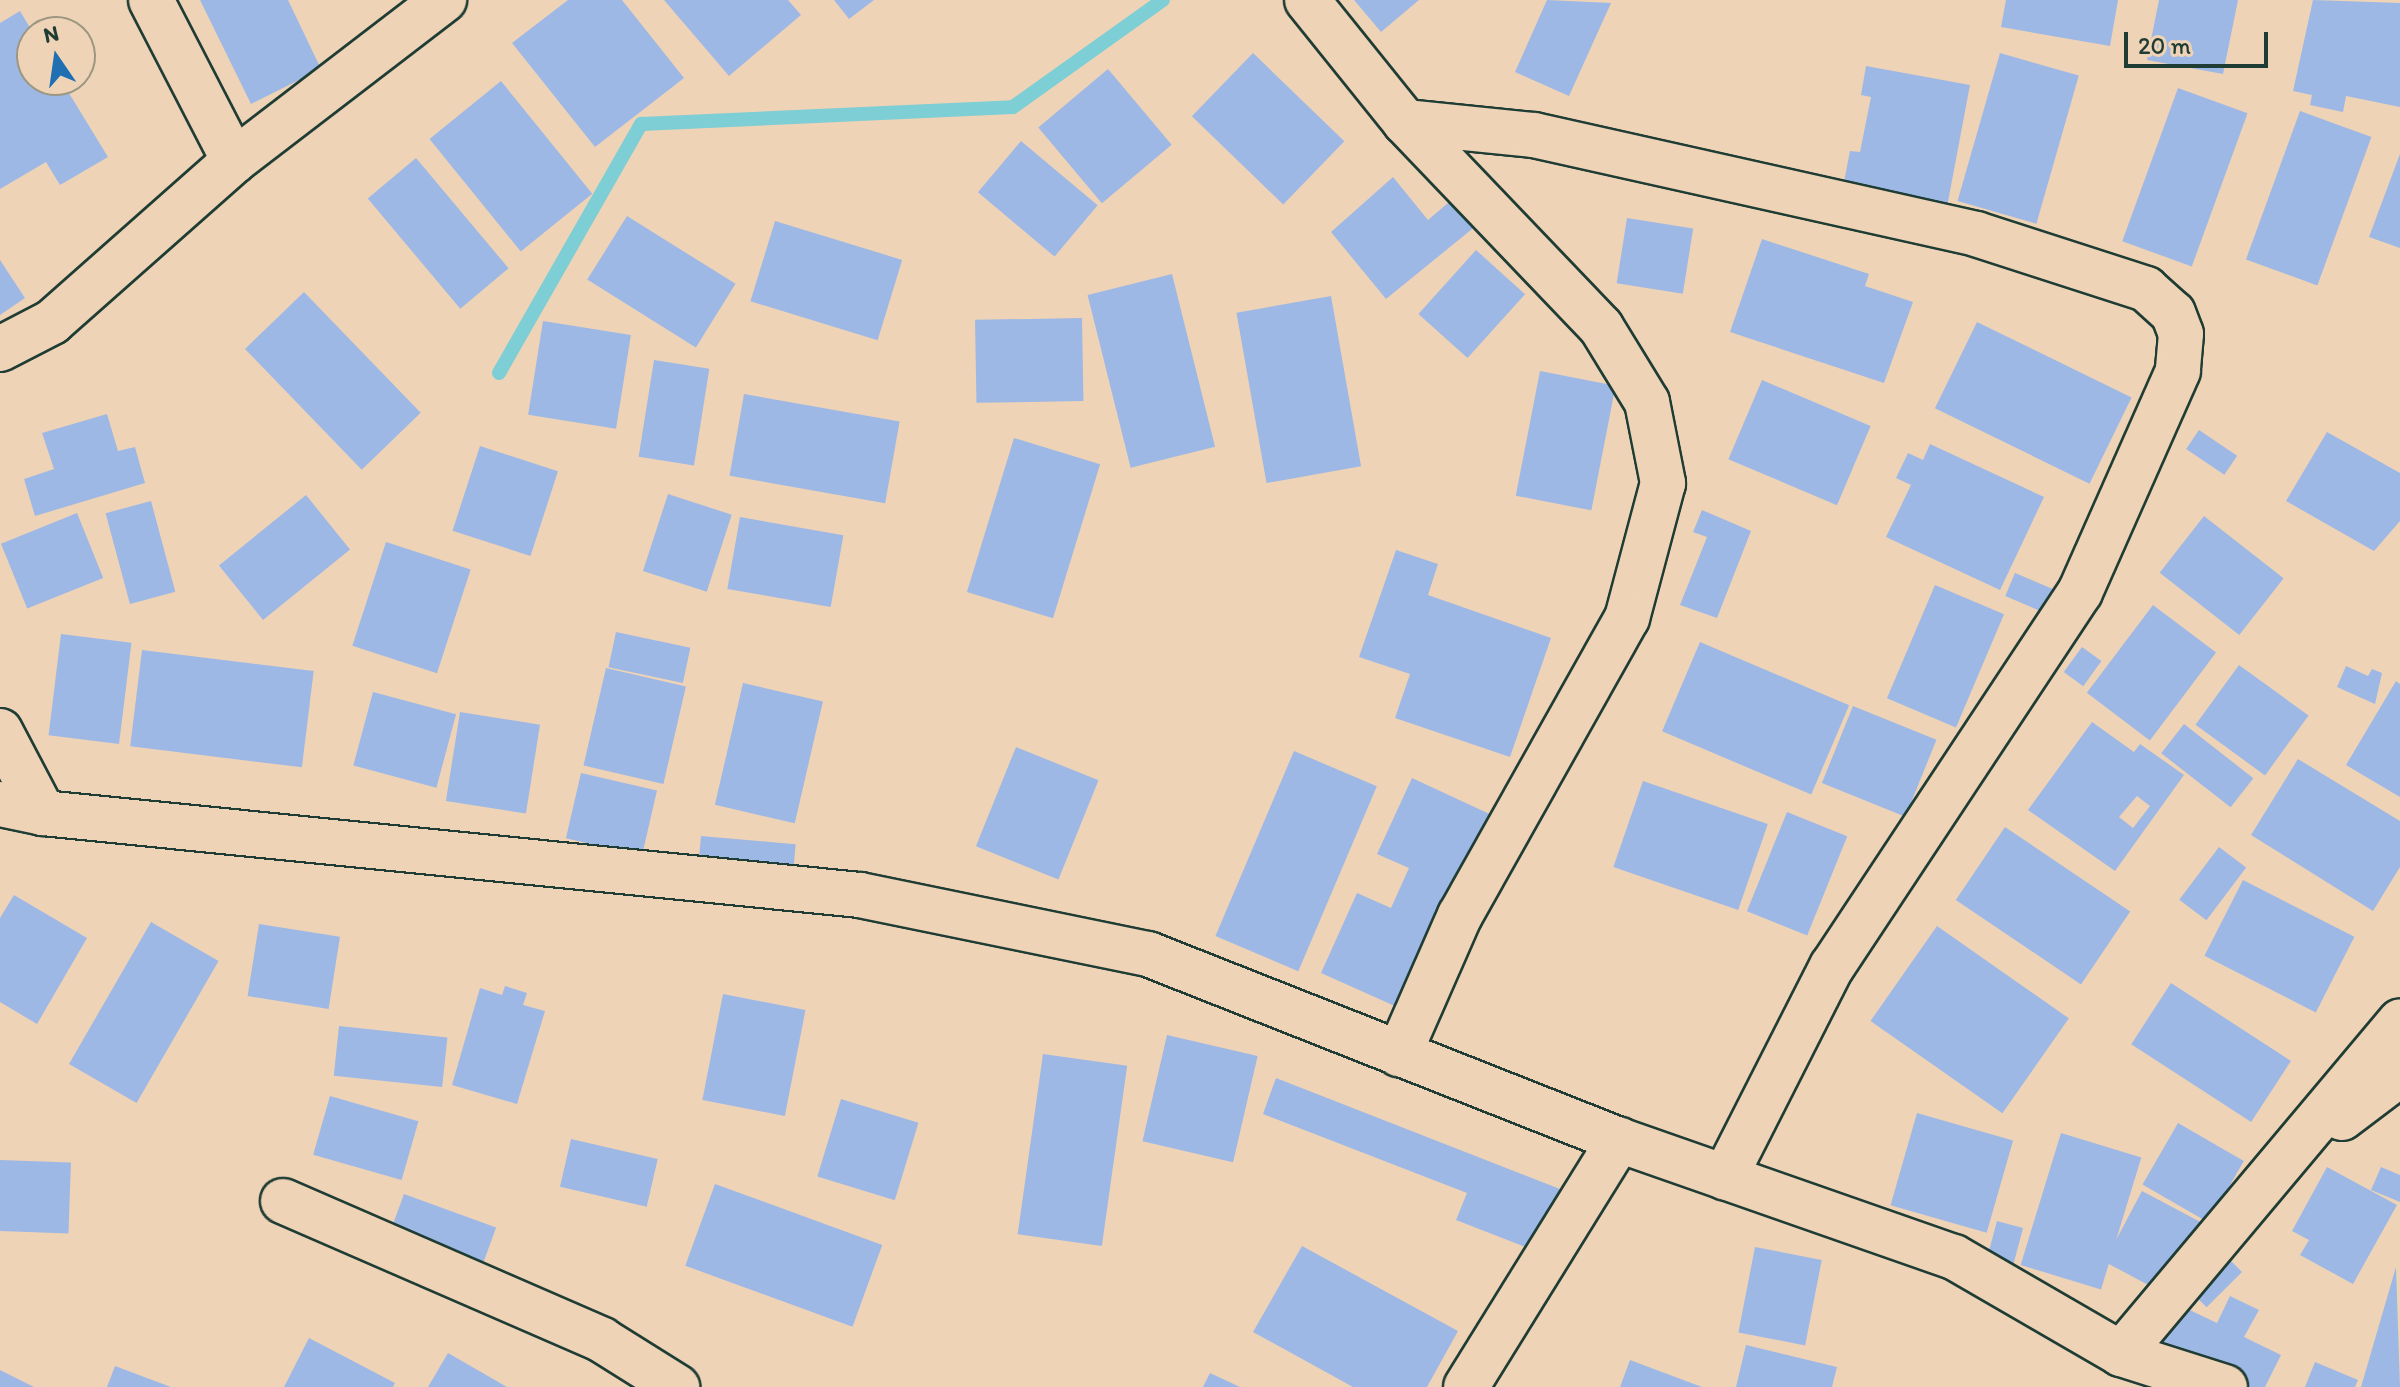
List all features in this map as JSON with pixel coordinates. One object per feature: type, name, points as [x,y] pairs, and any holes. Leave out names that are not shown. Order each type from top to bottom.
[{"type":"street","points":[[151,0],[234,161]]},
{"type":"street","points":[[0,349],[52,322],[234,161],[444,0]]},
{"type":"street","points":[[1307,0],[1405,122],[1601,327],[1647,402],[1663,483],[1627,618],[1460,915],[1399,1054]]},
{"type":"street","points":[[1405,122],[1534,135],[1976,234],[2146,289],[2173,313],[2181,334],[2178,371],[2080,592],[1832,966],[1725,1177]]},
{"type":"street","points":[[0,731],[43,813]]},
{"type":"street","points":[[0,804],[43,813],[860,895],[1148,954],[1619,1140],[1954,1257],[2121,1354],[2225,1387]]},
{"type":"street","points":[[2121,1354],[2400,1021]]},
{"type":"street","points":[[2280,1166],[2400,1074]]},
{"type":"street","points":[[1466,1387],[1619,1140]]},
{"type":"street","points":[[283,1201],[602,1340],[677,1387]]},
{"type":"building","points":[[200,0],[288,0],[321,69],[251,104]]},
{"type":"building","points":[[568,0],[622,0],[684,78],[595,147],[512,43]]},
{"type":"building","points":[[664,0],[788,0],[801,15],[729,76]]},
{"type":"building","points":[[834,0],[874,0],[849,19]]},
{"type":"building","points":[[1354,0],[1419,0],[1381,32]]},
{"type":"building","points":[[1547,0],[1611,3],[1569,96],[1515,72]]},
{"type":"building","points":[[2006,0],[2118,0],[2110,46],[2001,27]]},
{"type":"building","points":[[2159,0],[2238,0],[2223,74],[2147,60]]},
{"type":"building","points":[[2313,0],[2400,3],[2400,107],[2346,96],[2343,112],[2310,105],[2312,95],[2293,91]]},
{"type":"building","points":[[20,11],[23,16],[16,16],[16,96],[71,96],[108,157],[60,185],[46,162],[0,189],[0,23]]},
{"type":"building","points":[[1253,53],[1344,141],[1283,205],[1192,116]]},
{"type":"building","points":[[2000,53],[2079,76],[2036,224],[1958,201]]},
{"type":"building","points":[[1866,66],[1970,85],[1947,207],[1843,187],[1850,151],[1860,152],[1871,97],[1861,95]]},
{"type":"building","points":[[1108,69],[1172,145],[1102,203],[1038,127]]},
{"type":"building","points":[[501,81],[592,194],[521,252],[430,139]]},
{"type":"building","points":[[2178,88],[2248,113],[2192,266],[2122,241]]},
{"type":"building","points":[[2300,111],[2371,137],[2317,285],[2246,259]]},
{"type":"building","points":[[1021,141],[1098,205],[1055,257],[978,192]]},
{"type":"building","points":[[2400,154],[2400,248],[2369,237]]},
{"type":"building","points":[[416,158],[509,268],[460,309],[368,198]]},
{"type":"building","points":[[1393,177],[1428,220],[1455,197],[1477,225],[1386,299],[1331,232]]},
{"type":"building","points":[[627,216],[736,284],[696,347],[587,280]]},
{"type":"building","points":[[1627,218],[1693,228],[1683,294],[1617,283]]},
{"type":"building","points":[[775,221],[902,260],[878,340],[750,301]]},
{"type":"building","points":[[1762,239],[1869,274],[1865,286],[1913,302],[1884,383],[1730,332]]},
{"type":"building","points":[[1476,250],[1525,294],[1468,358],[1418,314]]},
{"type":"building","points":[[0,260],[25,298],[0,315]]},
{"type":"building","points":[[1172,274],[1215,447],[1131,468],[1088,295]]},
{"type":"building","points":[[304,292],[421,413],[362,470],[245,349]]},
{"type":"building","points":[[1331,296],[1361,466],[1266,483],[1236,313]]},
{"type":"building","points":[[1082,318],[1083,401],[976,403],[975,320]]},
{"type":"building","points":[[543,321],[631,335],[616,429],[528,415]]},
{"type":"building","points":[[1977,322],[2132,397],[2090,484],[1935,408]]},
{"type":"building","points":[[654,360],[709,369],[694,466],[639,457]]},
{"type":"building","points":[[1540,371],[1616,386],[1591,510],[1516,496]]},
{"type":"building","points":[[1762,380],[1871,426],[1837,505],[1728,459]]},
{"type":"building","points":[[744,394],[900,421],[885,503],[730,476]]},
{"type":"building","points":[[107,414],[118,451],[135,447],[145,483],[35,516],[24,479],[54,469],[42,433]]},
{"type":"building","points":[[2199,430],[2237,456],[2224,475],[2186,449]]},
{"type":"building","points":[[2327,432],[2400,473],[2400,521],[2374,551],[2286,501]]},
{"type":"building","points":[[1014,438],[1100,464],[1053,618],[967,592]]},
{"type":"building","points":[[1930,444],[2044,497],[2000,590],[1886,537],[1911,485],[1896,478],[1908,453],[1923,460]]},
{"type":"building","points":[[480,446],[558,471],[530,556],[452,531]]},
{"type":"building","points":[[668,494],[732,515],[707,592],[643,571]]},
{"type":"building","points":[[306,495],[350,549],[263,620],[219,565]]},
{"type":"building","points":[[151,501],[175,592],[130,604],[106,513]]},
{"type":"building","points":[[1702,510],[1751,531],[1717,618],[1680,605],[1707,537],[1693,532]]},
{"type":"building","points":[[77,513],[103,578],[27,609],[1,544]]},
{"type":"building","points":[[2204,516],[2284,578],[2239,635],[2160,573]]},
{"type":"building","points":[[740,517],[843,535],[831,607],[727,589]]},
{"type":"building","points":[[386,542],[471,570],[437,673],[352,646]]},
{"type":"building","points":[[1396,550],[1438,564],[1428,595],[1551,638],[1510,757],[1395,718],[1410,674],[1359,657]]},
{"type":"building","points":[[2015,573],[2058,591],[2048,614],[2005,596]]},
{"type":"building","points":[[1935,585],[2004,614],[1956,728],[1887,698]]},
{"type":"building","points":[[2153,605],[2216,653],[2150,740],[2087,693]]},
{"type":"building","points":[[616,632],[690,648],[683,683],[609,667]]},
{"type":"building","points":[[61,634],[131,643],[119,744],[49,735]]},
{"type":"building","points":[[1700,642],[1849,705],[1811,795],[1662,731]]},
{"type":"building","points":[[2082,647],[2101,661],[2083,686],[2064,672]]},
{"type":"building","points":[[142,650],[314,671],[302,767],[130,746]]},
{"type":"building","points":[[2239,665],[2309,716],[2265,775],[2196,725]]},
{"type":"building","points":[[2346,666],[2368,676],[2372,669],[2382,673],[2375,704],[2337,687]]},
{"type":"building","points":[[606,668],[686,686],[663,784],[584,765]]},
{"type":"building","points":[[2396,681],[2400,684],[2400,797],[2346,765]]},
{"type":"building","points":[[743,683],[823,701],[795,823],[715,805]]},
{"type":"building","points":[[373,692],[456,714],[436,788],[353,765]]},
{"type":"building","points":[[1853,706],[1936,740],[1905,817],[1822,783]]},
{"type":"building","points":[[460,712],[540,725],[526,814],[446,801]]},
{"type":"building","points":[[2092,722],[2134,752],[2140,744],[2184,775],[2115,871],[2028,810]],"holes":[[[2137,796],[2150,806],[2133,828],[2119,817]]]},
{"type":"building","points":[[2184,724],[2253,778],[2231,807],[2161,753]]},
{"type":"building","points":[[1016,747],[1099,780],[1058,880],[976,846]]},
{"type":"building","points":[[1294,751],[1377,786],[1298,971],[1215,936]]},
{"type":"building","points":[[2298,759],[2400,821],[2400,867],[2373,911],[2251,835]]},
{"type":"building","points":[[581,773],[657,791],[642,856],[566,838]]},
{"type":"building","points":[[1412,778],[1496,817],[1406,1011],[1321,973],[1357,893],[1391,908],[1409,868],[1377,854]]},
{"type":"building","points":[[1643,781],[1768,824],[1738,910],[1613,867]]},
{"type":"building","points":[[1787,812],[1847,836],[1807,936],[1747,911]]},
{"type":"building","points":[[2005,827],[2130,911],[2081,984],[1956,900]]},
{"type":"building","points":[[701,836],[796,844],[793,872],[699,864]]},
{"type":"building","points":[[2219,847],[2246,867],[2206,920],[2179,900]]},
{"type":"building","points":[[2243,880],[2354,937],[2316,1012],[2204,956]]},
{"type":"building","points":[[14,895],[87,938],[37,1024],[0,1002],[0,918]]},
{"type":"building","points":[[151,922],[219,961],[137,1103],[69,1064]]},
{"type":"building","points":[[259,924],[340,937],[329,1009],[248,996]]},
{"type":"building","points":[[1937,926],[2069,1018],[2002,1113],[1870,1021]]},
{"type":"building","points":[[2171,983],[2291,1061],[2251,1122],[2131,1044]]},
{"type":"building","points":[[505,986],[527,993],[523,1005],[545,1011],[517,1104],[452,1085],[480,988],[502,995]]},
{"type":"building","points":[[723,994],[805,1010],[785,1116],[702,1100]]},
{"type":"building","points":[[339,1026],[447,1037],[442,1087],[334,1076]]},
{"type":"building","points":[[1167,1035],[1258,1056],[1233,1162],[1142,1141]]},
{"type":"building","points":[[1043,1054],[1127,1066],[1102,1246],[1018,1234]]},
{"type":"building","points":[[1276,1078],[1560,1189],[1536,1251],[1456,1220],[1467,1193],[1263,1114]]},
{"type":"building","points":[[330,1096],[418,1121],[402,1180],[313,1155]]},
{"type":"building","points":[[841,1099],[918,1123],[895,1200],[817,1176]]},
{"type":"building","points":[[1917,1113],[2013,1141],[1987,1233],[1891,1205]]},
{"type":"building","points":[[2178,1123],[2244,1161],[2208,1222],[2142,1184]]},
{"type":"building","points":[[2061,1133],[2141,1158],[2101,1290],[2021,1265]]},
{"type":"building","points":[[571,1139],[658,1159],[647,1207],[560,1187]]},
{"type":"building","points":[[0,1160],[71,1162],[68,1233],[0,1231]]},
{"type":"building","points":[[2327,1167],[2397,1205],[2353,1284],[2300,1255],[2309,1240],[2292,1231]]},
{"type":"building","points":[[2381,1167],[2400,1175],[2400,1202],[2371,1190]]},
{"type":"building","points":[[715,1184],[882,1245],[853,1327],[685,1266]]},
{"type":"building","points":[[2142,1191],[2204,1224],[2166,1294],[2104,1262]]},
{"type":"building","points":[[404,1194],[496,1228],[479,1275],[387,1241]]},
{"type":"building","points":[[1997,1221],[2023,1228],[2013,1265],[1987,1258]]},
{"type":"building","points":[[1302,1246],[1458,1331],[1427,1387],[1353,1387],[1253,1332]]},
{"type":"building","points":[[1755,1247],[1822,1260],[1805,1345],[1738,1332]]},
{"type":"building","points":[[2225,1255],[2242,1272],[2207,1307],[2190,1290]]},
{"type":"building","points":[[2396,1267],[2400,1387],[2361,1387]]},
{"type":"building","points":[[2230,1296],[2259,1310],[2244,1337],[2281,1355],[2265,1387],[2247,1387],[2156,1343],[2175,1303],[2217,1323]]},
{"type":"building","points":[[309,1338],[395,1383],[393,1387],[284,1387]]},
{"type":"building","points":[[1746,1345],[1837,1367],[1832,1387],[1736,1387]]},
{"type":"building","points":[[448,1353],[507,1387],[428,1387]]},
{"type":"building","points":[[1630,1360],[1702,1387],[1620,1387]]},
{"type":"building","points":[[2315,1362],[2358,1380],[2355,1387],[2305,1387]]},
{"type":"building","points":[[115,1366],[171,1387],[107,1387]]},
{"type":"building","points":[[0,1370],[34,1387],[0,1387]]},
{"type":"building","points":[[1210,1373],[1240,1387],[1203,1387]]},
{"type":"waterway","points":[[499,373],[641,124],[1013,107],[1163,0]]}]
